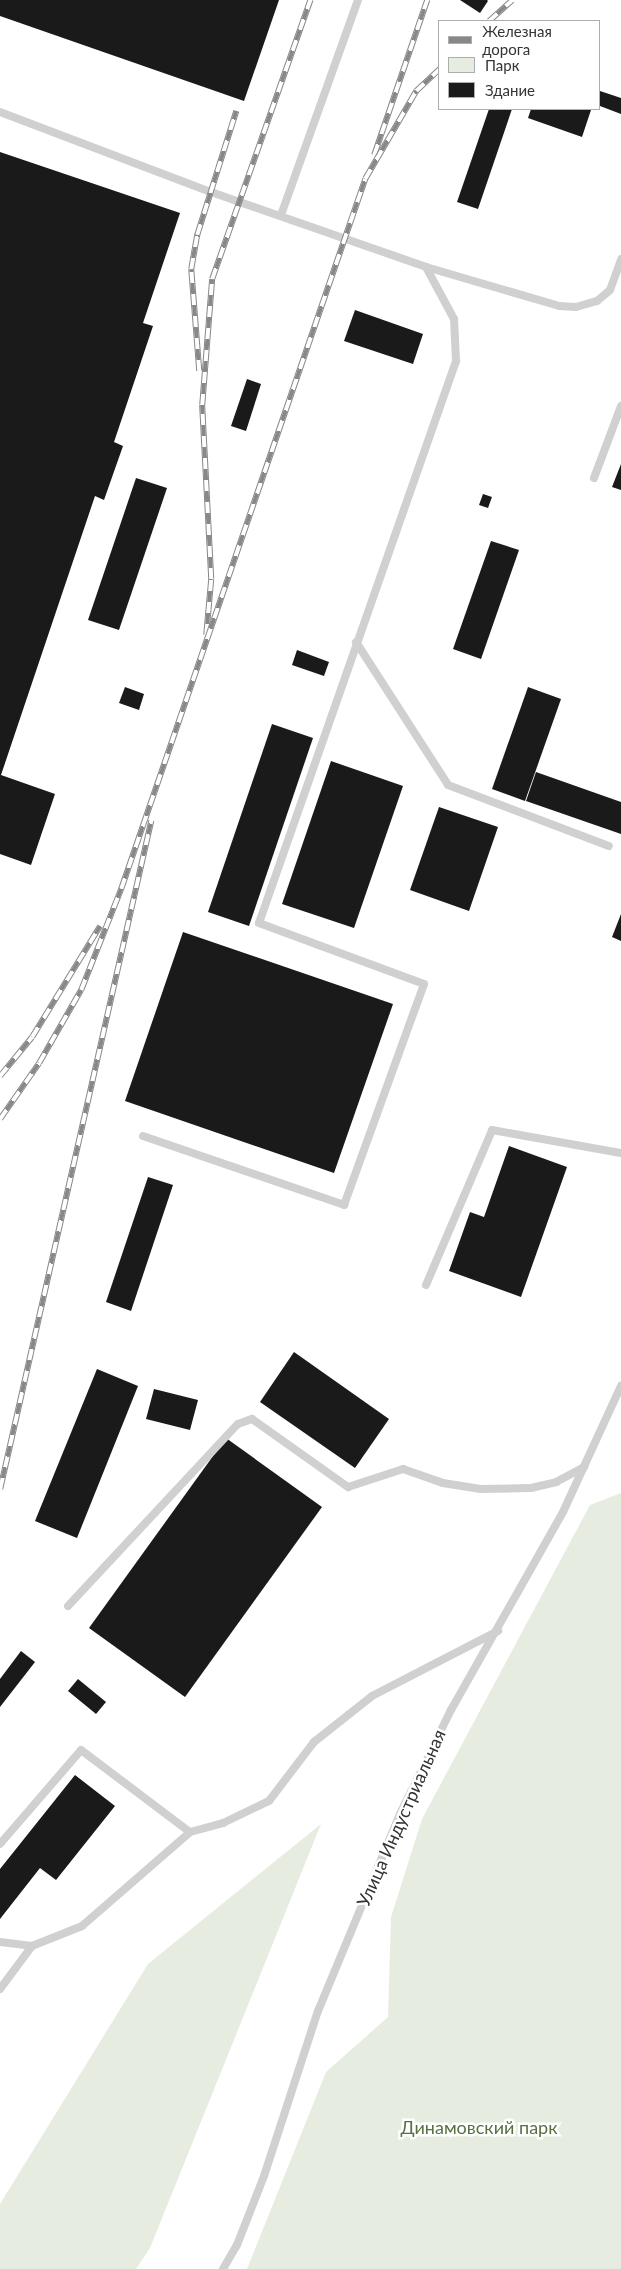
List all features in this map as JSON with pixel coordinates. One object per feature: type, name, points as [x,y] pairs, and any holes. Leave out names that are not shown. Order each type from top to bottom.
[{"type":"lane","points":[[281,215],[358,0]]},
{"type":"lane","points":[[0,112],[211,192],[426,267],[559,306],[576,307],[597,301],[610,290],[621,259]]},
{"type":"lane","points":[[143,1136],[344,1204],[424,984],[259,923],[456,361],[454,318],[426,267]]},
{"type":"lane","points":[[594,478],[621,406]]},
{"type":"lane","points":[[356,642],[448,785],[609,846]]},
{"type":"lane","points":[[426,1285],[492,1130],[621,1153]]},
{"type":"lane","name":"Улица Индустриальная","points":[[223,2269],[237,2245],[264,2176],[318,2011],[400,1814],[450,1710],[498,1631],[563,1512],[621,1386]]},
{"type":"lane","points":[[68,1606],[238,1424],[252,1419],[348,1487],[403,1469],[443,1483],[471,1488],[530,1488],[556,1482],[584,1467]]},
{"type":"lane","points":[[0,1942],[32,1946],[82,1926],[190,1832],[223,1823],[268,1801],[314,1742],[372,1696],[498,1631]]},
{"type":"lane","points":[[0,1844],[80,1750],[190,1832]]},
{"type":"lane","points":[[0,1988],[32,1946]]},
{"type":"green space","name":"Динамовский парк","points":[[621,1493],[621,2269],[247,2269],[326,2072],[388,2017],[391,1917],[422,1819],[590,1505]]},
{"type":"green space","points":[[321,1824],[150,2248],[136,2269],[0,2269],[0,2204],[148,1964]]},
{"type":"building","points":[[0,0],[279,0],[244,101],[0,16]]},
{"type":"building","points":[[460,0],[487,0],[488,1],[480,13]]},
{"type":"building","points":[[601,91],[621,98],[621,114],[601,106]]},
{"type":"building","points":[[489,110],[512,110],[478,209],[457,202]]},
{"type":"building","points":[[531,110],[591,110],[582,137],[528,118]]},
{"type":"building","points":[[0,152],[180,213],[143,323],[153,326],[114,442],[123,446],[104,500],[95,496],[1,775],[55,794],[31,865],[0,854]]},
{"type":"building","points":[[355,310],[423,334],[413,364],[344,341]]},
{"type":"building","points":[[247,379],[261,384],[246,431],[231,426]]},
{"type":"building","points":[[621,464],[621,490],[612,487]]},
{"type":"building","points":[[136,478],[167,488],[119,630],[88,620]]},
{"type":"building","points":[[483,494],[492,497],[488,508],[479,505]]},
{"type":"building","points":[[491,541],[519,550],[481,659],[453,649]]},
{"type":"building","points":[[297,650],[329,662],[324,676],[292,665]]},
{"type":"building","points":[[125,687],[144,694],[139,710],[119,703]]},
{"type":"building","points":[[528,687],[561,699],[525,801],[492,789]]},
{"type":"building","points":[[272,724],[313,738],[249,926],[208,912]]},
{"type":"building","points":[[331,761],[403,786],[354,928],[282,904]]},
{"type":"building","points":[[536,772],[621,802],[621,834],[526,801]]},
{"type":"building","points":[[439,807],[498,827],[469,911],[410,890]]},
{"type":"building","points":[[621,914],[621,941],[612,937]]},
{"type":"building","points":[[183,932],[393,1004],[334,1173],[125,1101]]},
{"type":"building","points":[[509,1146],[567,1167],[521,1297],[449,1271],[470,1212],[484,1217]]},
{"type":"building","points":[[148,1177],[173,1185],[131,1311],[106,1302]]},
{"type":"building","points":[[294,1352],[389,1419],[355,1468],[260,1402]]},
{"type":"building","points":[[97,1369],[138,1386],[77,1538],[35,1521]]},
{"type":"building","points":[[154,1389],[198,1400],[190,1430],[146,1419]]},
{"type":"building","points":[[226,1438],[322,1507],[185,1697],[89,1628]]},
{"type":"building","points":[[21,1651],[35,1662],[0,1707],[0,1679]]},
{"type":"building","points":[[78,1679],[106,1702],[96,1714],[68,1691]]},
{"type":"building","points":[[75,1775],[115,1806],[56,1880],[40,1868],[0,1919],[0,1869]]},
{"type":"railway","points":[[206,635],[211,579],[202,405],[212,279],[310,0]]},
{"type":"railway","points":[[374,155],[427,0]]},
{"type":"railway","points":[[490,20],[512,0]]},
{"type":"railway","points":[[0,1119],[39,1063],[81,990],[121,889],[365,179],[416,91],[438,71]]},
{"type":"railway","points":[[199,371],[191,269],[197,235],[236,111]]},
{"type":"railway","points":[[0,1489],[151,821]]},
{"type":"railway","points":[[0,1076],[32,1037],[100,926]]}]
